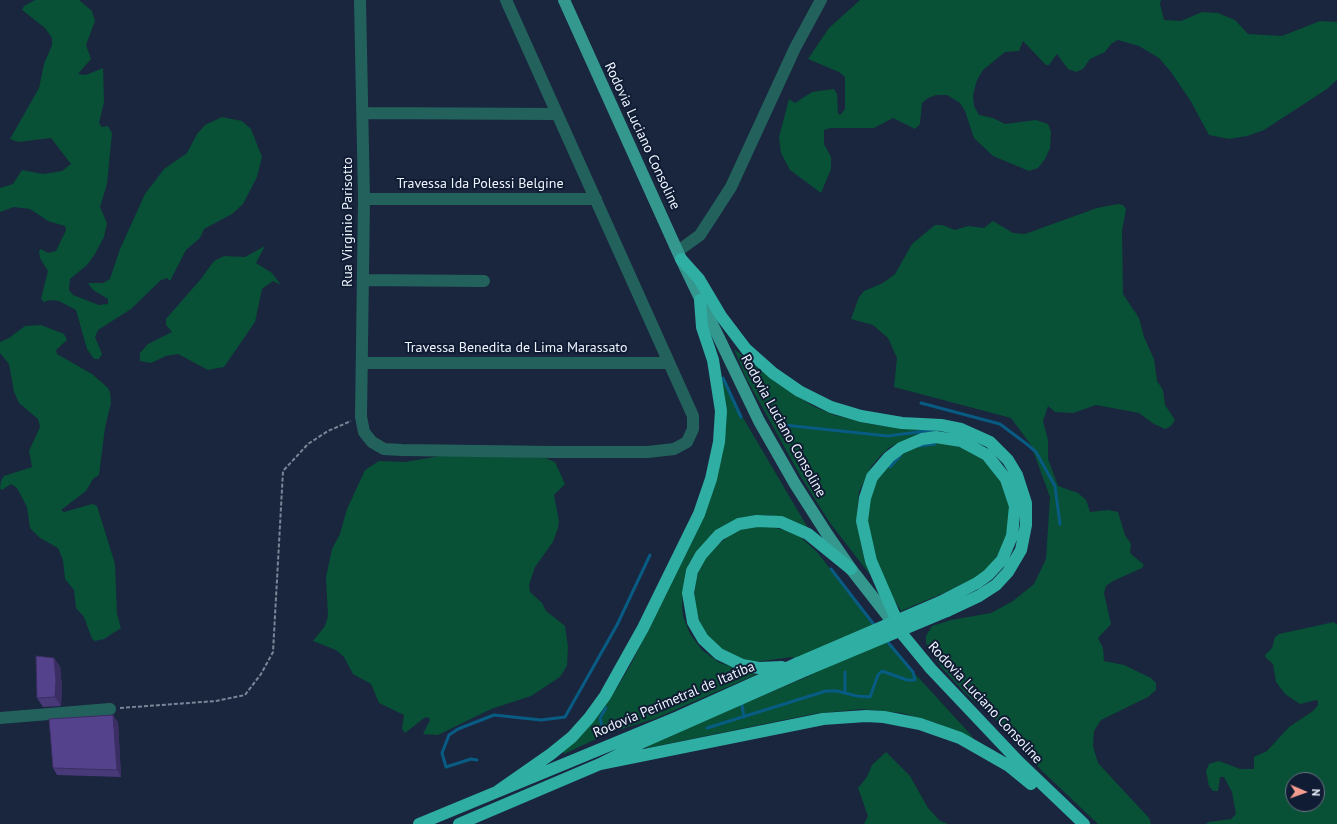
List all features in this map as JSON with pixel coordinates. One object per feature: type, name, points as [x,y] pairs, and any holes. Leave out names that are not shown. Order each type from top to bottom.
[{"type":"highway","points":[[680,255],[699,279],[734,335],[746,349],[773,373],[799,391],[831,407],[861,416],[902,423],[941,425],[961,428],[990,442],[1008,460],[1017,475],[1026,502],[1026,525],[1021,550],[1008,572],[992,588],[979,596],[944,606]]},
{"type":"highway","points":[[498,791],[551,754],[572,736],[589,718],[605,696],[640,634],[699,514],[713,473],[719,442],[721,411],[712,360],[702,327],[700,300]]},
{"type":"highway","points":[[903,635],[871,561],[864,535],[863,510],[868,487],[872,477],[889,457],[912,443],[936,437],[961,441],[979,449],[987,455],[1006,479],[1014,506],[1012,536],[1002,560],[988,575],[944,606]]},
{"type":"highway","points":[[800,666],[775,668],[748,666],[728,659],[711,647],[698,630],[690,610],[689,589],[692,571],[696,562],[710,543],[728,529],[739,524],[757,521],[781,522],[799,528],[851,569]]},
{"type":"highway","name":"Rodovia Perimetral de Itatiba","points":[[419,824],[498,791],[527,781],[678,716],[944,606]]},
{"type":"highway","name":"Rodovia Luciano Consoline","points":[[903,635],[943,684],[1018,762],[1084,824]]},
{"type":"highway","name":"Rodovia Perimetral de Itatiba","points":[[459,824],[600,764],[800,666]]},
{"type":"highway","points":[[600,764],[823,719],[866,716],[884,717],[920,724],[960,738],[1009,766],[1043,795],[1071,812]]},
{"type":"main road","name":"Rodovia Luciano Consoline","points":[[564,0],[700,300],[742,388],[782,462],[851,569],[903,635]]},
{"type":"street","name":"Rua Virginio Parisotto","points":[[360,0],[364,199],[361,417],[364,432],[372,442],[384,449],[402,450],[648,452],[674,449],[687,442],[693,429],[693,416],[669,363]]},
{"type":"street","points":[[506,0],[669,363]]},
{"type":"street","points":[[680,255],[700,235],[731,187],[795,48],[821,0]]},
{"type":"street","points":[[363,113],[556,114]]},
{"type":"street","name":"Travessa Ida Polessi Belgine","points":[[364,199],[596,200]]},
{"type":"street","points":[[363,280],[484,282]]},
{"type":"street","name":"Travessa Benedita de Lima Marassato","points":[[362,363],[669,363]]},
{"type":"street","points":[[0,718],[110,709]]},
{"type":"path","points":[[110,709],[216,701],[245,695],[261,674],[273,652],[283,470],[308,444],[328,431],[361,417]]},
{"type":"green space","points":[[35,0],[79,0],[92,11],[95,21],[86,45],[91,59],[78,74],[86,75],[103,68],[104,102],[99,123],[102,127],[108,126],[112,133],[107,184],[100,207],[107,223],[104,237],[87,265],[70,279],[69,290],[73,295],[99,305],[108,304],[108,299],[93,290],[88,283],[103,283],[110,279],[120,249],[145,194],[164,169],[187,153],[197,134],[205,125],[222,117],[242,121],[251,129],[262,157],[257,177],[243,204],[232,214],[204,229],[200,238],[186,250],[170,281],[167,278],[161,280],[131,309],[98,330],[95,337],[102,354],[99,359],[94,359],[87,349],[76,310],[59,301],[50,300],[44,302],[41,299],[48,271],[40,258],[39,251],[41,249],[48,253],[56,251],[66,230],[65,226],[48,221],[30,209],[14,207],[0,212],[0,188],[13,184],[22,170],[43,174],[62,171],[71,164],[51,138],[18,142],[10,139],[39,88],[44,64],[52,45],[52,38],[45,28],[22,10],[24,6]]},
{"type":"green space","points":[[860,0],[1161,0],[1160,4],[1164,20],[1181,21],[1202,12],[1218,13],[1235,20],[1248,34],[1282,36],[1320,21],[1337,22],[1337,80],[1327,89],[1264,130],[1247,136],[1229,139],[1209,135],[1190,100],[1171,72],[1159,58],[1139,46],[1118,40],[1111,44],[1105,52],[1090,59],[1083,69],[1076,72],[1068,69],[1057,54],[1049,65],[1046,65],[1023,41],[1019,51],[1005,52],[983,70],[977,80],[973,95],[974,106],[979,115],[993,118],[1005,124],[1036,120],[1048,124],[1051,132],[1050,148],[1045,159],[1038,168],[1029,171],[993,156],[974,138],[965,111],[960,103],[947,95],[936,95],[928,98],[922,103],[920,124],[915,129],[893,118],[874,128],[831,128],[824,130],[824,144],[831,157],[831,169],[821,193],[790,170],[781,153],[779,137],[789,99],[795,103],[812,92],[834,89],[837,94],[838,113],[840,115],[845,109],[845,77],[839,72],[808,59],[829,28]]},
{"type":"green space","points":[[1118,204],[1123,205],[1126,209],[1122,231],[1123,294],[1139,318],[1144,337],[1154,359],[1157,381],[1163,390],[1165,405],[1175,420],[1171,426],[1165,429],[1154,424],[1139,413],[1096,405],[1073,413],[1055,412],[1048,406],[1043,421],[1048,440],[1048,459],[1058,486],[1078,493],[1086,500],[1090,512],[1108,510],[1118,512],[1125,535],[1131,544],[1130,553],[1144,565],[1142,568],[1113,581],[1106,586],[1104,593],[1111,624],[1098,638],[1103,648],[1104,661],[1124,665],[1151,678],[1156,683],[1156,690],[1148,697],[1101,720],[1094,731],[1093,746],[1098,763],[1149,818],[1151,824],[1098,824],[1042,771],[999,722],[967,695],[941,667],[926,643],[926,636],[932,626],[951,620],[991,613],[1013,601],[1034,584],[1046,559],[1050,497],[1031,445],[1011,418],[894,387],[897,358],[888,338],[873,325],[851,319],[859,297],[864,291],[883,283],[895,274],[912,244],[935,225],[942,225],[955,230],[968,226],[984,228],[993,221],[1013,233],[1025,234],[1097,208]]},
{"type":"green space","points":[[265,246],[256,263],[272,273],[281,285],[273,281],[262,289],[255,322],[224,367],[208,370],[178,354],[166,356],[151,363],[140,361],[140,353],[148,344],[172,332],[166,325],[166,319],[200,280],[214,261],[224,256],[245,257]]},
{"type":"green space","points":[[41,325],[64,334],[67,340],[56,350],[57,354],[92,374],[107,387],[110,392],[111,403],[105,428],[99,475],[93,479],[86,491],[61,510],[64,512],[92,504],[97,506],[115,564],[117,614],[121,628],[104,639],[95,641],[92,639],[84,617],[76,608],[74,590],[65,579],[63,560],[58,548],[40,538],[30,528],[27,507],[17,488],[11,484],[2,490],[0,488],[1,481],[4,476],[32,467],[29,451],[40,427],[38,419],[19,403],[14,392],[9,364],[0,353],[0,342],[9,338],[25,326]]},
{"type":"green space","points":[[734,349],[778,384],[813,406],[834,415],[869,424],[922,430],[920,433],[890,447],[881,455],[871,467],[859,492],[857,515],[858,528],[865,562],[871,576],[830,523],[801,477],[746,378]]},
{"type":"green space","points":[[724,378],[742,416],[808,528],[782,518],[768,515],[758,516],[714,533],[697,551],[689,564],[683,589],[682,605],[683,616],[690,634],[702,650],[720,663],[753,673],[755,675],[654,719],[609,733],[564,754],[563,750],[600,711],[618,686],[631,664],[702,519],[726,410],[721,379]]},
{"type":"green space","points":[[941,442],[967,449],[980,457],[995,470],[1009,498],[1010,520],[1006,539],[997,557],[987,569],[975,578],[901,611],[892,596],[874,557],[867,518],[868,499],[876,478],[891,460],[921,444]]},
{"type":"green space","points":[[440,456],[543,457],[555,462],[565,484],[554,495],[559,521],[558,528],[553,542],[535,567],[529,585],[530,592],[542,603],[546,611],[565,626],[568,647],[567,666],[560,677],[531,696],[491,709],[438,735],[423,734],[430,720],[428,717],[424,718],[405,733],[402,729],[404,715],[379,703],[371,684],[353,674],[344,657],[336,650],[313,641],[325,626],[328,616],[326,577],[332,549],[340,534],[347,509],[365,470],[379,461],[405,462]]},
{"type":"green space","points":[[766,526],[795,532],[817,552],[895,652],[972,736],[973,739],[936,723],[902,713],[861,709],[813,714],[647,748],[647,746],[652,743],[811,675],[792,657],[754,662],[739,659],[720,648],[709,639],[701,626],[696,612],[694,597],[696,580],[700,566],[710,551],[731,534],[742,528]]},
{"type":"green space","points":[[1334,622],[1337,625],[1337,824],[1206,824],[1209,822],[1231,819],[1236,814],[1232,792],[1224,777],[1220,777],[1218,791],[1213,791],[1209,786],[1206,771],[1209,764],[1219,761],[1240,769],[1254,769],[1254,757],[1267,751],[1289,727],[1313,711],[1318,705],[1318,701],[1316,700],[1300,704],[1285,694],[1276,682],[1273,664],[1266,658],[1265,655],[1272,648],[1275,637],[1279,634]]},
{"type":"green space","points":[[886,752],[910,776],[928,808],[940,821],[948,824],[864,824],[868,816],[858,788],[867,777],[872,765]]},
{"type":"building","points":[[36,656],[54,658],[56,680],[55,697],[37,698]]},
{"type":"building","points":[[113,715],[117,770],[53,768],[49,719]]},
{"type":"waterway","points":[[723,378],[741,417]]},
{"type":"waterway","points":[[921,403],[1000,424],[1028,445],[1036,452],[1055,486],[1060,524]]},
{"type":"waterway","points":[[784,425],[888,436],[933,430]]},
{"type":"waterway","points":[[919,446],[935,444]]},
{"type":"waterway","points":[[890,467],[900,456]]},
{"type":"waterway","points":[[477,760],[471,759],[446,767],[442,753],[449,735],[458,729],[494,715],[541,720],[565,717],[617,625],[650,555]]},
{"type":"waterway","points":[[831,569],[875,626]]},
{"type":"waterway","points":[[707,728],[826,691],[837,691],[857,696],[870,697],[878,675],[882,671],[907,680],[915,680],[913,672],[886,640]]},
{"type":"waterway","points":[[845,672],[845,692]]},
{"type":"waterway","points":[[742,705],[744,717]]},
{"type":"waterway","points":[[604,734],[600,718],[606,708]]},
{"type":"waterway","points":[[604,732],[612,727]]}]
